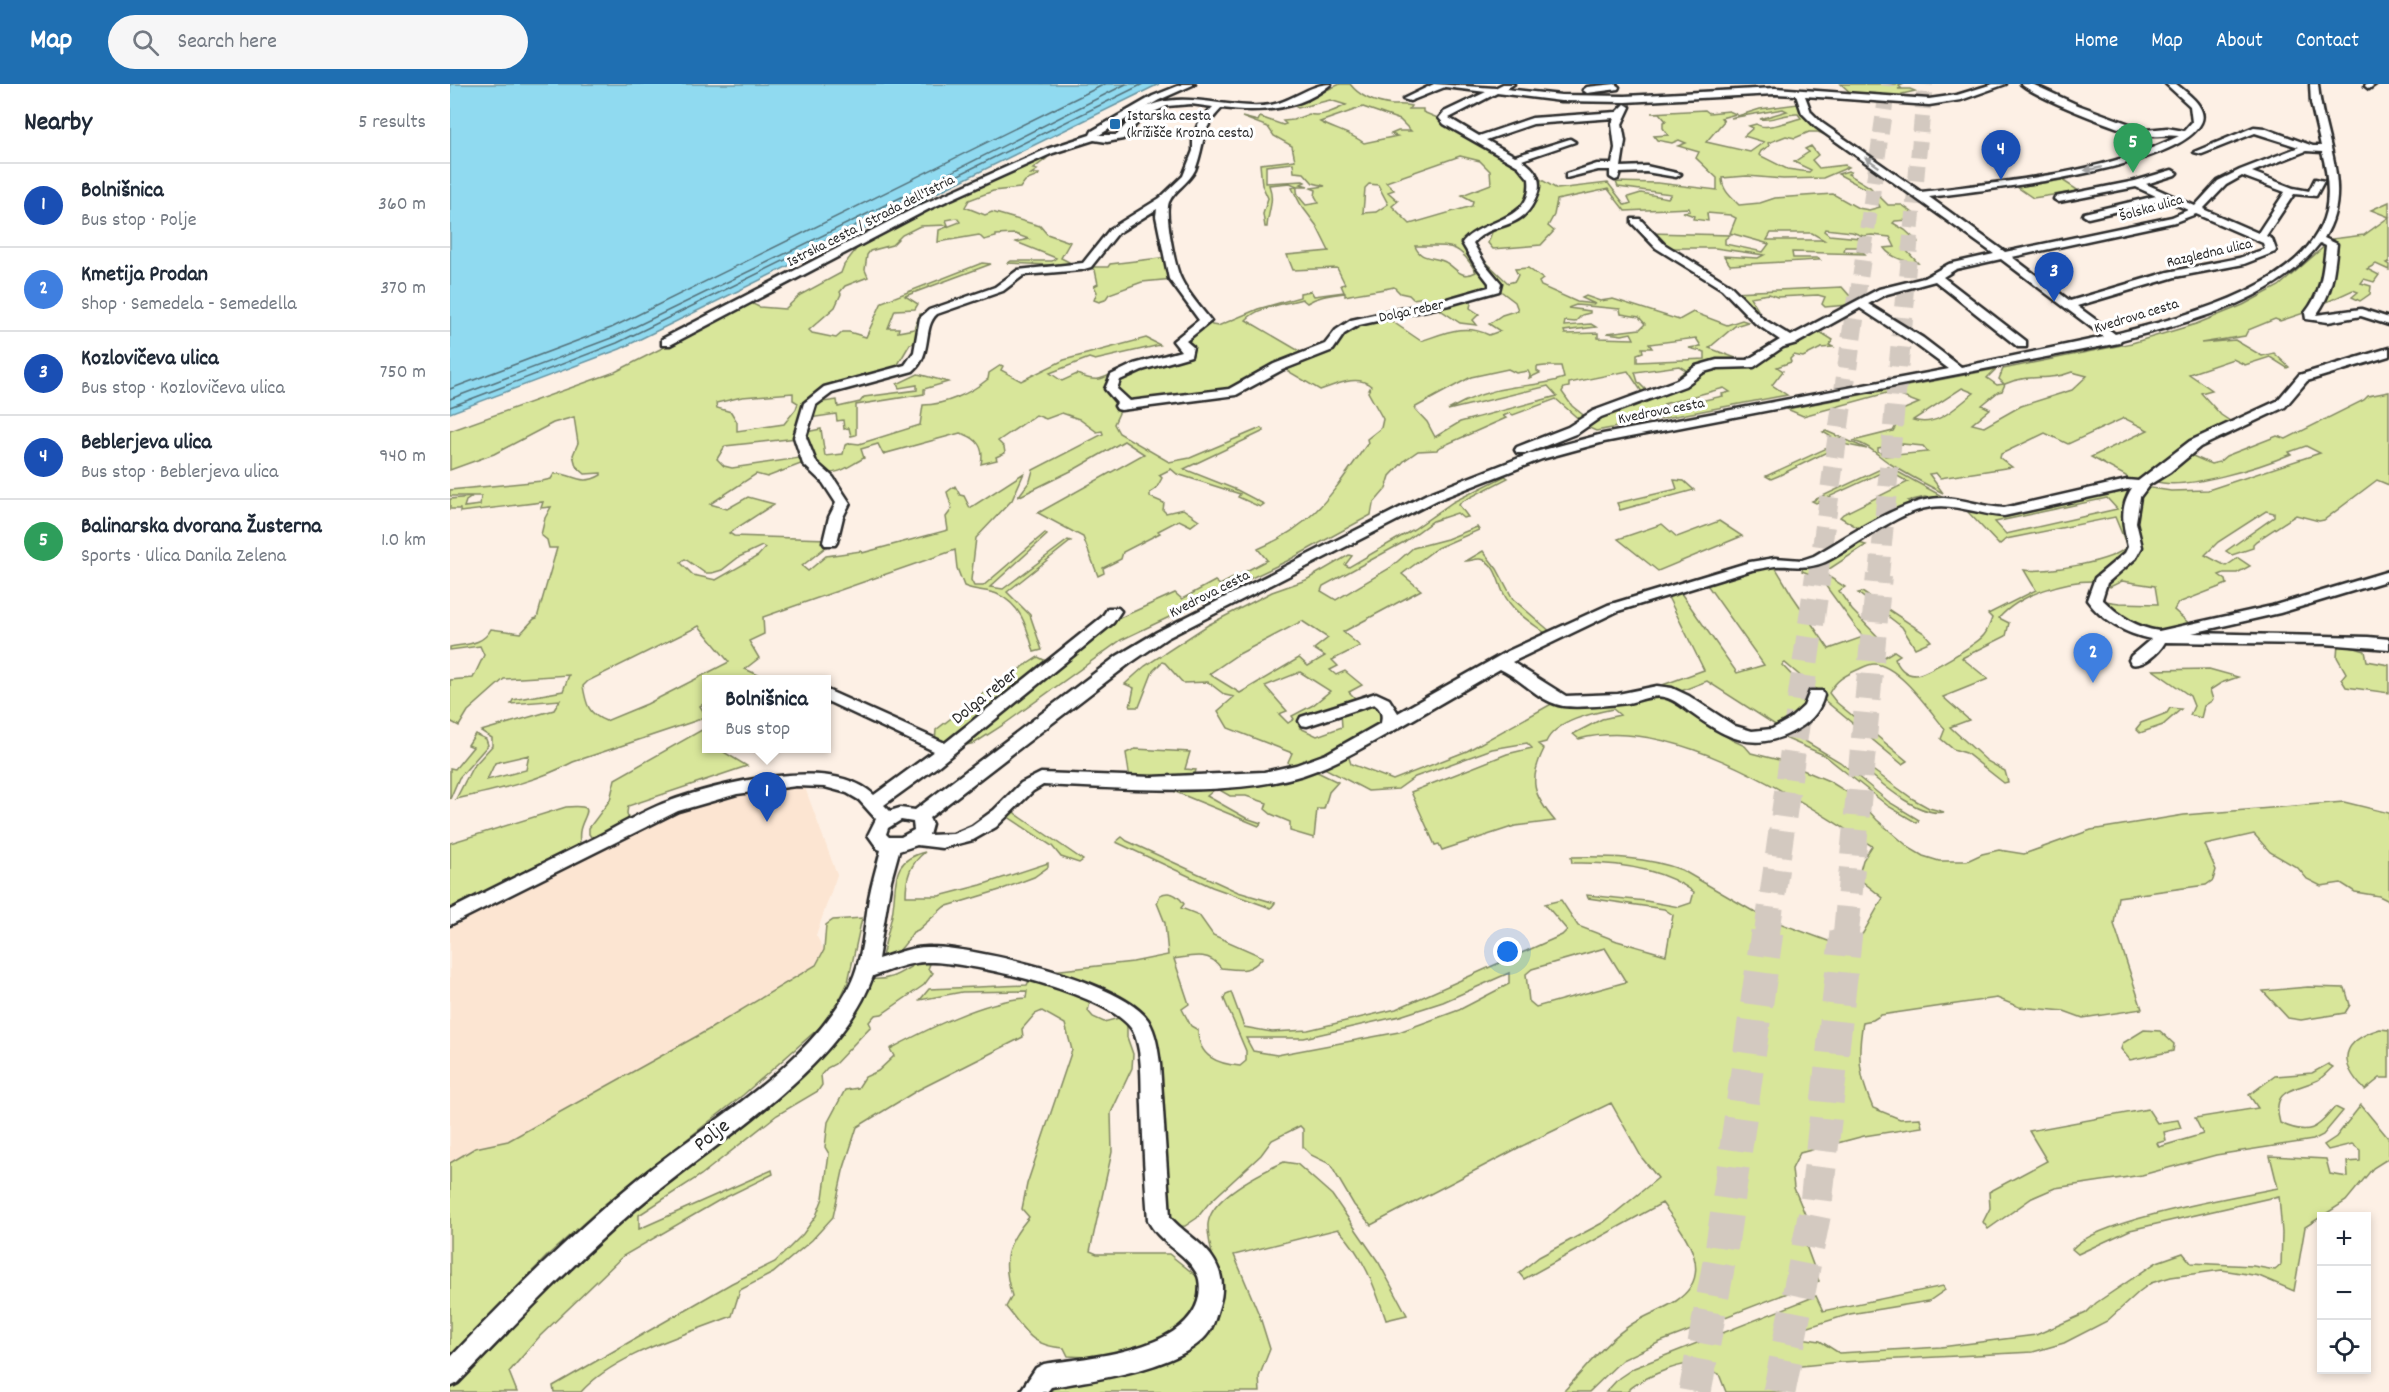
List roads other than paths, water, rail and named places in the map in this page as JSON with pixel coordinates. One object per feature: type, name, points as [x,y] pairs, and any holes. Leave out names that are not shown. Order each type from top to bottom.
[{"type":"street","name":"Istrska cesta / Strada dell'Istria","points":[[666,342],[925,207],[1050,151],[1096,134],[1156,98],[1191,84]]},
{"type":"street","points":[[1096,134],[1107,139],[1123,136],[1140,115],[1165,103],[1183,101],[1251,109],[1279,106],[1327,84]]},
{"type":"street","points":[[1407,99],[1440,84],[1561,98],[1625,99],[1761,91],[1929,102],[1958,98],[2002,84]]},
{"type":"street","name":"Dolga reber","points":[[1164,200],[1161,216],[1175,279],[1205,321],[1179,341],[1187,347],[1187,353],[1138,367],[1115,378],[1111,389],[1124,405],[1232,392],[1278,367],[1329,347],[1340,332],[1355,322],[1495,290],[1495,284],[1467,243],[1476,235],[1503,225],[1519,215],[1530,201],[1534,178],[1530,171],[1447,122],[1444,118],[1447,114],[1510,84]]},
{"type":"street","points":[[1696,95],[1724,84]]},
{"type":"street","points":[[2025,84],[2044,94],[2145,133],[2167,131],[2188,135]]},
{"type":"street","points":[[1921,195],[2097,169],[2156,151],[2188,135],[2198,122],[2197,111],[2189,100],[2170,84]]},
{"type":"street","name":"Kvedrova cesta","points":[[919,816],[1123,660],[1162,635],[1432,497],[1513,464],[1603,438],[2115,340],[2250,294],[2278,278],[2296,263],[2324,230],[2334,197],[2327,149],[2316,108],[2314,84]]},
{"type":"street","points":[[1561,98],[1583,91],[1616,87]]},
{"type":"street","points":[[1799,92],[1807,113],[1819,125],[1921,195],[2115,340]]},
{"type":"street","points":[[1615,171],[1620,147],[1616,128],[1619,115],[1626,105],[1625,99]]},
{"type":"street","points":[[830,542],[836,517],[843,503],[828,480],[810,464],[800,437],[810,403],[819,395],[844,385],[890,375],[909,368],[915,363],[920,352],[926,318],[933,312],[999,289],[1022,272],[1081,267],[1093,259],[1114,231],[1164,200],[1191,172],[1198,151],[1198,136],[1217,104]]},
{"type":"street","points":[[1478,140],[1532,121],[1619,115]]},
{"type":"street","points":[[2199,152],[2254,130],[2261,130],[2311,148]]},
{"type":"street","points":[[1513,160],[1570,142]]},
{"type":"street","name":"Šolska ulica","points":[[1513,464],[1513,454],[1573,430],[1597,414],[1681,383],[1694,373],[1709,366],[1747,364],[1757,361],[1768,351],[1883,291],[1937,277],[1953,266],[2175,219],[2196,210],[2222,183],[2243,172],[2305,148],[2327,149]]},
{"type":"street","points":[[1569,176],[1597,167],[1615,171],[1646,169],[1676,174]]},
{"type":"street","points":[[2243,172],[2291,191],[2312,194],[2319,181]]},
{"type":"street","points":[[2059,198],[2137,184],[2172,173]]},
{"type":"street","points":[[2137,184],[2196,210]]},
{"type":"street","points":[[2263,234],[2291,191]]},
{"type":"street","points":[[2088,215],[2166,197]]},
{"type":"street","name":"Razgledna ulica","points":[[2067,305],[2187,271],[2224,266],[2258,257],[2271,250],[2268,242],[2196,210]]},
{"type":"street","points":[[1636,221],[1660,246],[1726,288],[1759,321],[1790,340]]},
{"type":"street","points":[[2318,239],[2332,244],[2325,288],[2319,307],[2311,313],[2310,317],[2319,321],[2359,313],[2372,314],[2389,322]]},
{"type":"street","points":[[1937,277],[2022,344]]},
{"type":"street","points":[[1859,303],[1919,341],[1959,371]]},
{"type":"street","points":[[2389,352],[2302,378],[2281,404],[2195,444],[2142,485],[2133,497],[2129,522],[2135,548],[2131,555],[2100,581],[2094,600],[2102,609],[2127,626],[2143,633],[2159,636],[2351,639],[2389,644]]},
{"type":"street","points":[[916,838],[939,843],[974,833],[997,817],[1028,785],[1041,779],[1152,783],[1264,778],[1299,770],[1332,758],[1499,663],[1592,618],[1648,596],[1750,566],[1775,562],[1803,564],[1819,560],[1888,519],[1927,503],[1945,502],[1986,511],[2004,512],[2127,484],[2142,485]]},
{"type":"street","points":[[2159,636],[2275,610],[2389,574]]},
{"type":"street","name":"Dolga reber","points":[[874,803],[946,750],[1108,620],[1113,611]]},
{"type":"street","points":[[2137,660],[2157,644],[2159,636]]},
{"type":"street","points":[[1499,663],[1520,672],[1556,699],[1565,701],[1625,698],[1662,691],[1685,701],[1735,734],[1754,738],[1768,736],[1801,720],[1815,705],[1816,695]]},
{"type":"street","points":[[831,697],[946,750]]},
{"type":"street","points":[[1307,721],[1376,699],[1390,709],[1389,724]]},
{"type":"street","points":[[450,918],[672,807],[749,785],[816,779],[853,789],[874,803],[887,819]]},
{"type":"street","points":[[907,813],[919,816],[924,824],[916,838],[904,844],[891,846],[884,844],[877,835],[887,819],[907,813]]},
{"type":"street","name":"Polje","points":[[450,1375],[516,1305],[601,1224],[807,1055],[840,1019],[865,971],[874,939],[880,886],[891,846]]},
{"type":"street","points":[[865,971],[929,954],[962,958],[1014,969],[1078,988],[1120,1006],[1140,1025],[1149,1056],[1159,1220],[1167,1232],[1182,1243],[1208,1269],[1211,1298],[1200,1325],[1182,1341],[1131,1362],[1044,1376],[1032,1392]]},
{"type":"water","points":[[450,84],[1159,84],[924,199],[924,203],[910,206],[620,349],[450,413]]},
{"type":"tunnel","points":[[1857,300],[1888,84]]},
{"type":"tunnel","points":[[1905,300],[1925,84]]},
{"type":"tunnel","points":[[1818,576],[1857,298]]},
{"type":"tunnel","points":[[1879,576],[1905,298]]},
{"type":"tunnel","points":[[1767,933],[1818,575]]},
{"type":"tunnel","points":[[1846,933],[1879,575]]},
{"type":"tunnel","points":[[1695,1392],[1721,1252],[1767,932]]},
{"type":"tunnel","points":[[1779,1392],[1815,1212],[1846,932]]},
{"type":"place","name":"Istarska cesta (križišče Krozna cesta)","points":[[1115,124]]},
{"type":"place","name":"Balinarska dvorana Žusterna","points":[[2133,173]]},
{"type":"place","name":"Beblerjeva ulica","points":[[2001,180]]},
{"type":"place","name":"Kozlovičeva ulica","points":[[2054,302]]},
{"type":"place","name":"Kmetija Prodan","points":[[2093,683]]},
{"type":"place","name":"Bolnišnica","points":[[767,822]]}]
